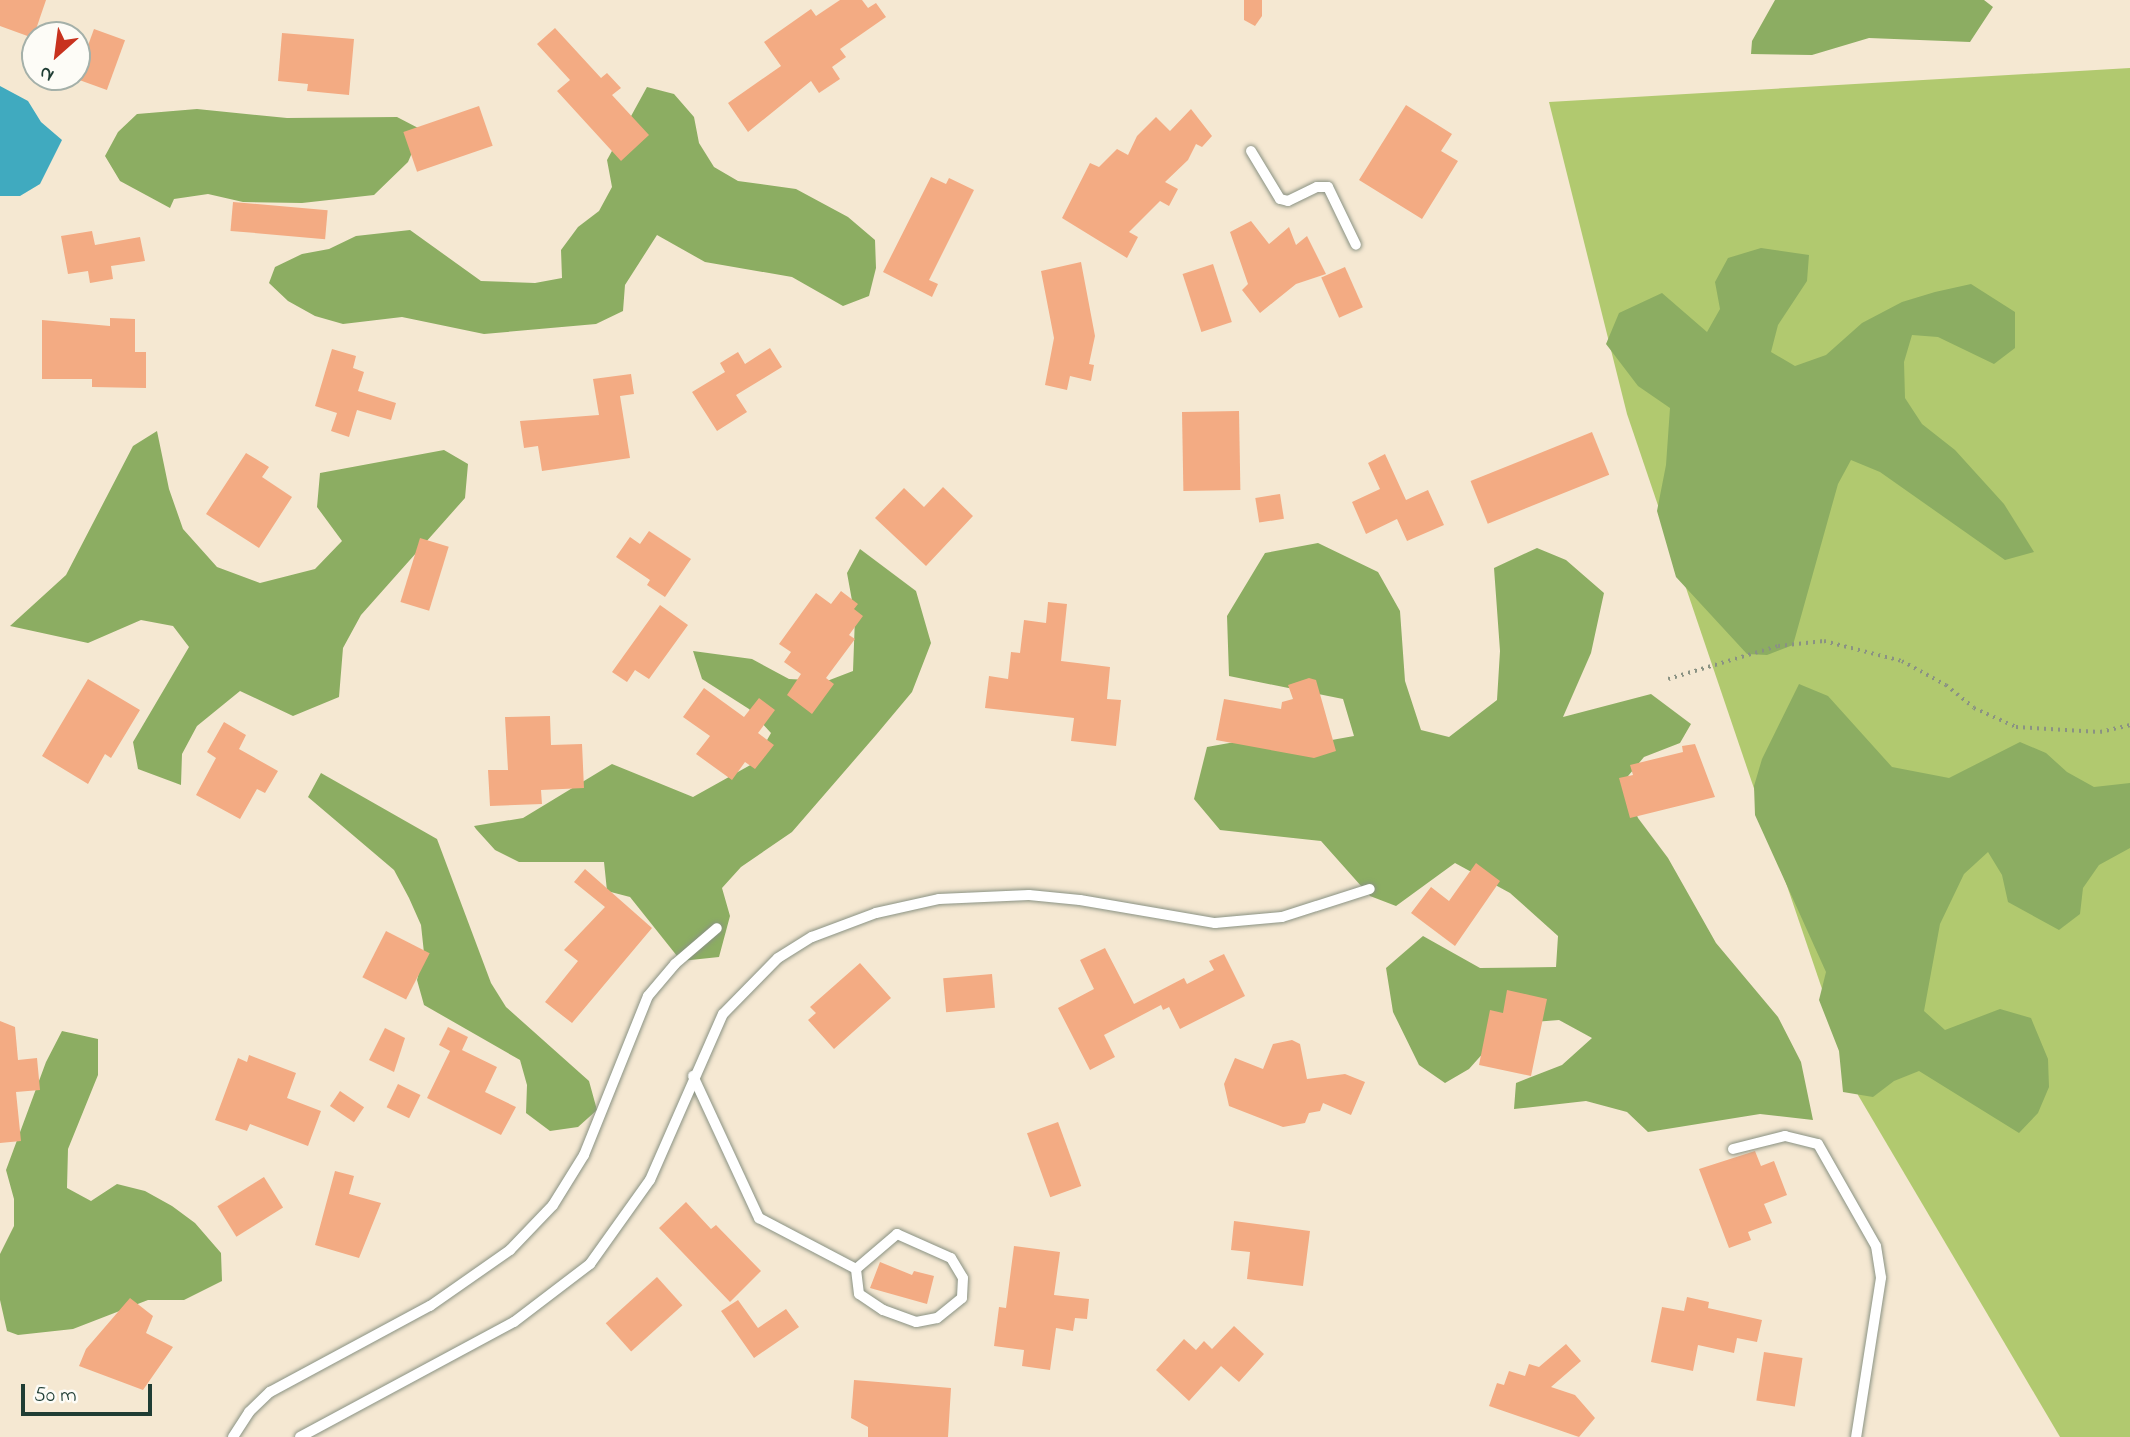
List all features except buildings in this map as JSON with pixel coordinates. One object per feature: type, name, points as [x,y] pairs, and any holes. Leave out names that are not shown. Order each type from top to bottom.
[{"type":"lane","points":[[1251,151],[1280,199],[1288,201],[1328,187],[1356,245]]},
{"type":"lane","points":[[300,1437],[514,1322],[590,1264],[650,1180],[693,1076],[723,1014],[778,958],[813,937],[876,913],[939,899],[1029,895],[1137,907],[1215,923],[1254,922],[1370,888]]},
{"type":"lane","points":[[233,1437],[249,1412],[270,1392],[430,1306],[510,1250],[553,1205],[584,1155],[648,996],[675,964],[717,928]]},
{"type":"lane","points":[[693,1076],[759,1218],[856,1269]]},
{"type":"lane","points":[[1733,1149],[1785,1136],[1818,1144],[1876,1246],[1881,1278],[1857,1437]]},
{"type":"lane","points":[[897,1234],[951,1258],[963,1278],[962,1298],[937,1318],[916,1322],[883,1310],[859,1294],[856,1269],[897,1234]]},
{"type":"path","points":[[1668,679],[1778,646],[1824,641],[1902,661],[1946,685],[1974,708],[2016,727],[2100,732],[2130,725]]},
{"type":"green space","points":[[1775,0],[1984,0],[1993,7],[1970,42],[1869,38],[1812,55],[1751,54],[1752,41]]},
{"type":"green space","points":[[2130,68],[2130,1437],[2060,1437],[1858,1095],[1627,414],[1549,102]]},
{"type":"green space","points":[[647,87],[674,94],[694,117],[699,143],[714,167],[738,181],[796,189],[848,217],[875,240],[876,268],[869,296],[843,306],[792,277],[705,262],[657,235],[625,285],[623,311],[596,324],[484,334],[402,317],[343,324],[315,316],[288,301],[269,283],[275,267],[302,254],[329,249],[356,236],[410,230],[481,281],[535,283],[562,278],[561,250],[578,227],[599,211],[612,187],[607,160]]},
{"type":"green space","points":[[197,109],[287,118],[397,117],[422,130],[408,162],[374,195],[302,203],[243,202],[208,194],[174,199],[170,208],[120,181],[105,156],[118,132],[137,114]]},
{"type":"green space","points":[[1761,248],[1809,255],[1807,281],[1778,325],[1771,352],[1795,366],[1826,355],[1862,323],[1902,302],[1935,292],[1971,284],[2015,312],[2015,348],[1994,364],[1938,337],[1912,335],[1904,362],[1905,398],[1922,424],[1955,450],[2004,504],[2034,552],[2005,560],[1880,472],[1851,460],[1838,484],[1793,645],[1767,655],[1747,654],[1676,577],[1657,511],[1666,465],[1670,408],[1638,386],[1606,344],[1619,313],[1662,293],[1707,332],[1720,309],[1715,282],[1728,258]]},
{"type":"green space","points":[[157,431],[169,489],[183,529],[217,567],[260,583],[315,569],[342,541],[317,507],[320,473],[444,450],[468,464],[465,498],[361,615],[343,648],[339,697],[293,716],[240,691],[197,726],[182,754],[181,785],[138,769],[133,742],[189,647],[173,626],[141,620],[88,643],[10,626],[66,575],[133,446]]},
{"type":"green space","points":[[1318,543],[1378,572],[1400,611],[1405,681],[1421,730],[1449,737],[1497,700],[1500,651],[1494,568],[1537,548],[1566,560],[1604,593],[1591,653],[1563,717],[1651,694],[1691,724],[1680,743],[1644,757],[1623,782],[1638,818],[1668,858],[1716,943],[1778,1017],[1801,1062],[1813,1120],[1760,1114],[1648,1132],[1627,1112],[1586,1101],[1514,1109],[1516,1083],[1562,1065],[1592,1038],[1559,1020],[1509,1024],[1469,1069],[1445,1083],[1419,1065],[1393,1012],[1386,968],[1423,936],[1480,968],[1556,967],[1558,936],[1510,893],[1455,863],[1396,906],[1370,896],[1321,841],[1220,830],[1194,799],[1207,747],[1246,740],[1315,743],[1354,736],[1343,699],[1229,676],[1227,616],[1265,553]]},
{"type":"green space","points":[[860,549],[916,591],[931,643],[912,692],[876,735],[792,832],[741,867],[722,888],[730,916],[719,957],[681,961],[630,897],[607,891],[604,862],[519,862],[495,850],[476,829],[474,826],[523,818],[612,764],[693,797],[754,763],[771,733],[749,709],[702,679],[693,651],[752,659],[789,679],[827,681],[853,671],[855,617],[847,573]]},
{"type":"green space","points":[[1799,684],[1828,696],[1892,767],[1949,778],[2020,742],[2046,753],[2067,772],[2094,787],[2130,783],[2130,848],[2099,865],[2083,888],[2080,914],[2059,930],[2008,902],[2002,875],[1988,852],[1964,874],[1940,924],[1924,1011],[1945,1030],[2000,1009],[2031,1018],[2048,1059],[2049,1087],[2038,1113],[2019,1133],[1919,1071],[1894,1081],[1873,1097],[1843,1092],[1839,1051],[1819,1000],[1826,972],[1755,815],[1754,786],[1762,759]]},
{"type":"green space","points":[[321,773],[437,839],[491,983],[506,1007],[589,1081],[597,1110],[578,1127],[550,1131],[526,1113],[527,1085],[520,1060],[424,1005],[417,980],[424,953],[421,925],[394,870],[308,797]]},
{"type":"green space","points":[[62,1031],[98,1039],[98,1075],[68,1149],[67,1188],[91,1201],[117,1184],[145,1191],[172,1206],[195,1223],[221,1253],[222,1281],[184,1300],[148,1300],[73,1329],[18,1335],[7,1331],[0,1300],[0,1254],[14,1226],[14,1199],[6,1170],[46,1062]]},
{"type":"water","points":[[0,86],[28,101],[41,122],[62,140],[40,184],[20,196],[0,196]]}]
